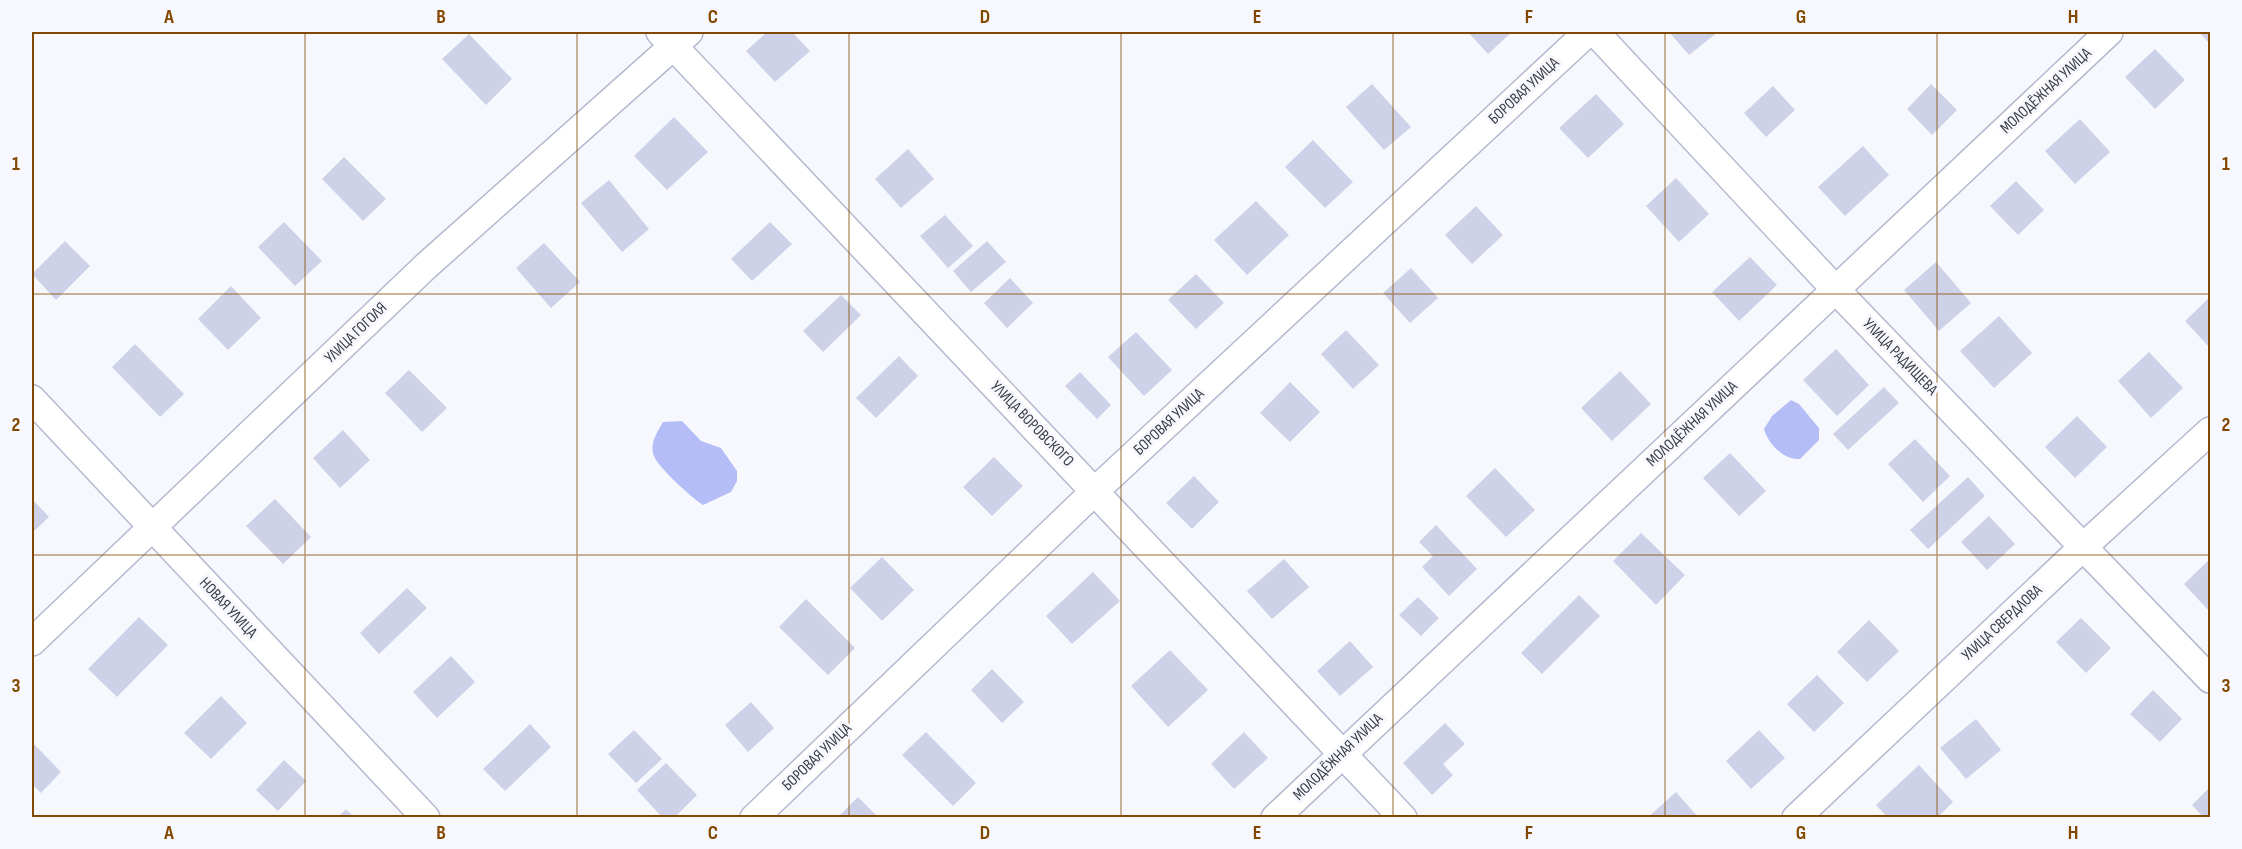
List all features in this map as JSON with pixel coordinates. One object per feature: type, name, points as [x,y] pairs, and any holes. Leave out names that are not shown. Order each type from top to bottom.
[{"type":"street","name":"БОРОВАЯ УЛИЦА","points":[[754,818],[1096,490],[1588,32]]},
{"type":"street","name":"УЛИЦА РАДИЩЕВА","points":[[1595,32],[1835,289],[2082,548],[2211,679]]},
{"type":"street","name":"МОЛОДЁЖНАЯ УЛИЦА","points":[[1275,818],[2109,32]]},
{"type":"street","name":"УЛИЦА ВОРОВСКОГО","points":[[675,36],[1403,818]]},
{"type":"street","name":"УЛИЦА ГОГОЛЯ","points":[[32,642],[426,266],[675,36]]},
{"type":"street","name":"НОВАЯ УЛИЦА","points":[[32,399],[426,818]]},
{"type":"street","name":"УЛИЦА СВЕРДЛОВА","points":[[1796,818],[2082,548],[2211,431]]},
{"type":"water","points":[[1791,400],[1799,404],[1819,428],[1819,440],[1800,459],[1788,457],[1778,450],[1769,440],[1764,429],[1772,416]]},
{"type":"water","points":[[682,421],[701,441],[721,448],[737,471],[737,481],[731,492],[703,505],[684,490],[658,463],[652,449],[654,439],[663,422]]},
{"type":"building","points":[[767,32],[792,32],[810,51],[775,82],[746,51]]},
{"type":"building","points":[[1468,32],[1512,32],[1488,54]]},
{"type":"building","points":[[1669,32],[1718,32],[1689,55]]},
{"type":"building","points":[[2199,32],[2210,32],[2210,44]]},
{"type":"building","points":[[469,34],[512,79],[486,105],[442,59]]},
{"type":"building","points":[[2155,49],[2185,80],[2155,109],[2125,77]]},
{"type":"building","points":[[1372,84],[1411,127],[1384,150],[1346,107]]},
{"type":"building","points":[[1931,84],[1957,110],[1932,135],[1907,109]]},
{"type":"building","points":[[1773,86],[1795,110],[1766,137],[1744,113]]},
{"type":"building","points":[[1596,94],[1624,124],[1588,158],[1559,128]]},
{"type":"building","points":[[674,117],[708,152],[667,190],[634,156]]},
{"type":"building","points":[[2080,119],[2110,152],[2075,184],[2045,151]]},
{"type":"building","points":[[1313,140],[1353,182],[1325,208],[1285,167]]},
{"type":"building","points":[[1863,146],[1889,175],[1845,216],[1818,187]]},
{"type":"building","points":[[908,149],[934,179],[901,208],[875,179]]},
{"type":"building","points":[[344,157],[386,199],[363,221],[322,179]]},
{"type":"building","points":[[1676,178],[1709,214],[1679,242],[1646,206]]},
{"type":"building","points":[[609,180],[649,229],[622,252],[581,203]]},
{"type":"building","points":[[2016,181],[2044,210],[2018,235],[1990,206]]},
{"type":"building","points":[[1256,201],[1289,235],[1247,275],[1214,240]]},
{"type":"building","points":[[1476,206],[1503,235],[1472,264],[1445,235]]},
{"type":"building","points":[[945,215],[973,246],[948,268],[920,236]]},
{"type":"building","points":[[284,222],[322,261],[295,286],[258,247]]},
{"type":"building","points":[[770,222],[792,244],[752,281],[731,259]]},
{"type":"building","points":[[65,241],[90,266],[56,300],[32,274]]},
{"type":"building","points":[[987,241],[1006,262],[971,292],[953,271]]},
{"type":"building","points":[[544,243],[580,282],[551,308],[516,268]]},
{"type":"building","points":[[1750,257],[1777,285],[1739,321],[1712,292]]},
{"type":"building","points":[[1936,262],[1971,303],[1939,331],[1904,290]]},
{"type":"building","points":[[1411,268],[1438,298],[1410,323],[1383,293]]},
{"type":"building","points":[[1196,274],[1224,303],[1196,329],[1168,300]]},
{"type":"building","points":[[1010,278],[1033,303],[1007,328],[984,303]]},
{"type":"building","points":[[231,286],[261,318],[228,350],[198,319]]},
{"type":"building","points":[[841,295],[861,315],[823,352],[803,331]]},
{"type":"building","points":[[2210,297],[2210,348],[2185,321]]},
{"type":"building","points":[[1999,316],[2032,353],[1994,388],[1960,351]]},
{"type":"building","points":[[1346,330],[1379,365],[1353,389],[1321,354]]},
{"type":"building","points":[[1136,332],[1172,370],[1144,396],[1108,357]]},
{"type":"building","points":[[135,344],[184,394],[160,417],[112,367]]},
{"type":"building","points":[[1836,349],[1869,385],[1837,416],[1803,380]]},
{"type":"building","points":[[2149,352],[2183,388],[2151,418],[2118,381]]},
{"type":"building","points":[[899,356],[918,376],[876,418],[856,398]]},
{"type":"building","points":[[409,370],[447,408],[422,432],[385,393]]},
{"type":"building","points":[[1620,371],[1651,404],[1612,441],[1581,408]]},
{"type":"building","points":[[1080,372],[1111,405],[1097,419],[1065,386]]},
{"type":"building","points":[[1290,382],[1320,412],[1290,442],[1260,413]]},
{"type":"building","points":[[1884,387],[1899,403],[1848,450],[1833,434]]},
{"type":"building","points":[[2077,416],[2107,447],[2075,478],[2045,447]]},
{"type":"building","points":[[343,430],[370,460],[340,488],[313,458]]},
{"type":"building","points":[[1915,439],[1950,476],[1923,502],[1888,464]]},
{"type":"building","points":[[1730,453],[1766,491],[1739,516],[1703,478]]},
{"type":"building","points":[[994,457],[1023,486],[992,516],[963,487]]},
{"type":"building","points":[[1495,468],[1535,510],[1506,537],[1466,496]]},
{"type":"building","points":[[1194,476],[1219,502],[1192,529],[1166,503]]},
{"type":"building","points":[[1968,477],[1985,496],[1928,549],[1910,530]]},
{"type":"building","points":[[32,499],[49,517],[32,533]]},
{"type":"building","points":[[275,499],[311,537],[283,564],[246,526]]},
{"type":"building","points":[[1989,516],[2015,544],[1987,570],[1961,542]]},
{"type":"building","points":[[1436,525],[1477,569],[1449,596],[1422,567],[1433,556],[1419,542]]},
{"type":"building","points":[[1641,533],[1685,575],[1656,605],[1613,561]]},
{"type":"building","points":[[882,557],[914,590],[882,621],[850,588]]},
{"type":"building","points":[[1284,559],[1309,587],[1272,619],[1247,591]]},
{"type":"building","points":[[2210,559],[2210,612],[2184,584]]},
{"type":"building","points":[[1093,572],[1120,601],[1072,644],[1046,616]]},
{"type":"building","points":[[407,588],[427,608],[379,654],[360,633]]},
{"type":"building","points":[[1579,595],[1600,616],[1542,674],[1521,653]]},
{"type":"building","points":[[1418,597],[1439,618],[1421,636],[1399,615]]},
{"type":"building","points":[[806,599],[855,648],[828,675],[779,627]]},
{"type":"building","points":[[139,617],[168,645],[117,697],[88,669]]},
{"type":"building","points":[[2081,618],[2111,648],[2086,673],[2056,642]]},
{"type":"building","points":[[1869,620],[1899,651],[1867,682],[1837,652]]},
{"type":"building","points":[[1350,641],[1373,667],[1340,696],[1317,671]]},
{"type":"building","points":[[1170,650],[1208,690],[1168,727],[1131,686]]},
{"type":"building","points":[[451,656],[475,682],[437,718],[413,692]]},
{"type":"building","points":[[992,669],[1024,702],[1002,723],[971,690]]},
{"type":"building","points":[[1817,675],[1844,703],[1814,732],[1787,704]]},
{"type":"building","points":[[2153,690],[2182,719],[2160,742],[2130,714]]},
{"type":"building","points":[[221,696],[247,723],[211,759],[184,733]]},
{"type":"building","points":[[751,702],[774,728],[748,752],[725,725]]},
{"type":"building","points":[[1976,719],[2001,750],[1966,779],[1940,748]]},
{"type":"building","points":[[1445,723],[1465,744],[1443,764],[1453,775],[1432,795],[1403,763]]},
{"type":"building","points":[[530,724],[551,747],[505,791],[483,769]]},
{"type":"building","points":[[634,730],[662,759],[636,783],[608,754]]},
{"type":"building","points":[[1759,730],[1785,758],[1751,789],[1726,761]]},
{"type":"building","points":[[926,732],[976,783],[953,806],[902,755]]},
{"type":"building","points":[[1244,732],[1268,758],[1234,789],[1211,764]]},
{"type":"building","points":[[32,742],[61,772],[41,793],[32,784]]},
{"type":"building","points":[[284,760],[306,781],[278,811],[256,790]]},
{"type":"building","points":[[666,763],[697,795],[674,818],[663,818],[637,790]]},
{"type":"building","points":[[1919,765],[1953,802],[1937,818],[1888,818],[1876,805]]},
{"type":"building","points":[[2210,787],[2210,818],[2204,818],[2192,805]]},
{"type":"building","points":[[1676,792],[1699,818],[1647,818]]},
{"type":"building","points":[[858,797],[879,818],[837,818]]},
{"type":"building","points":[[346,809],[355,818],[337,818]]}]
